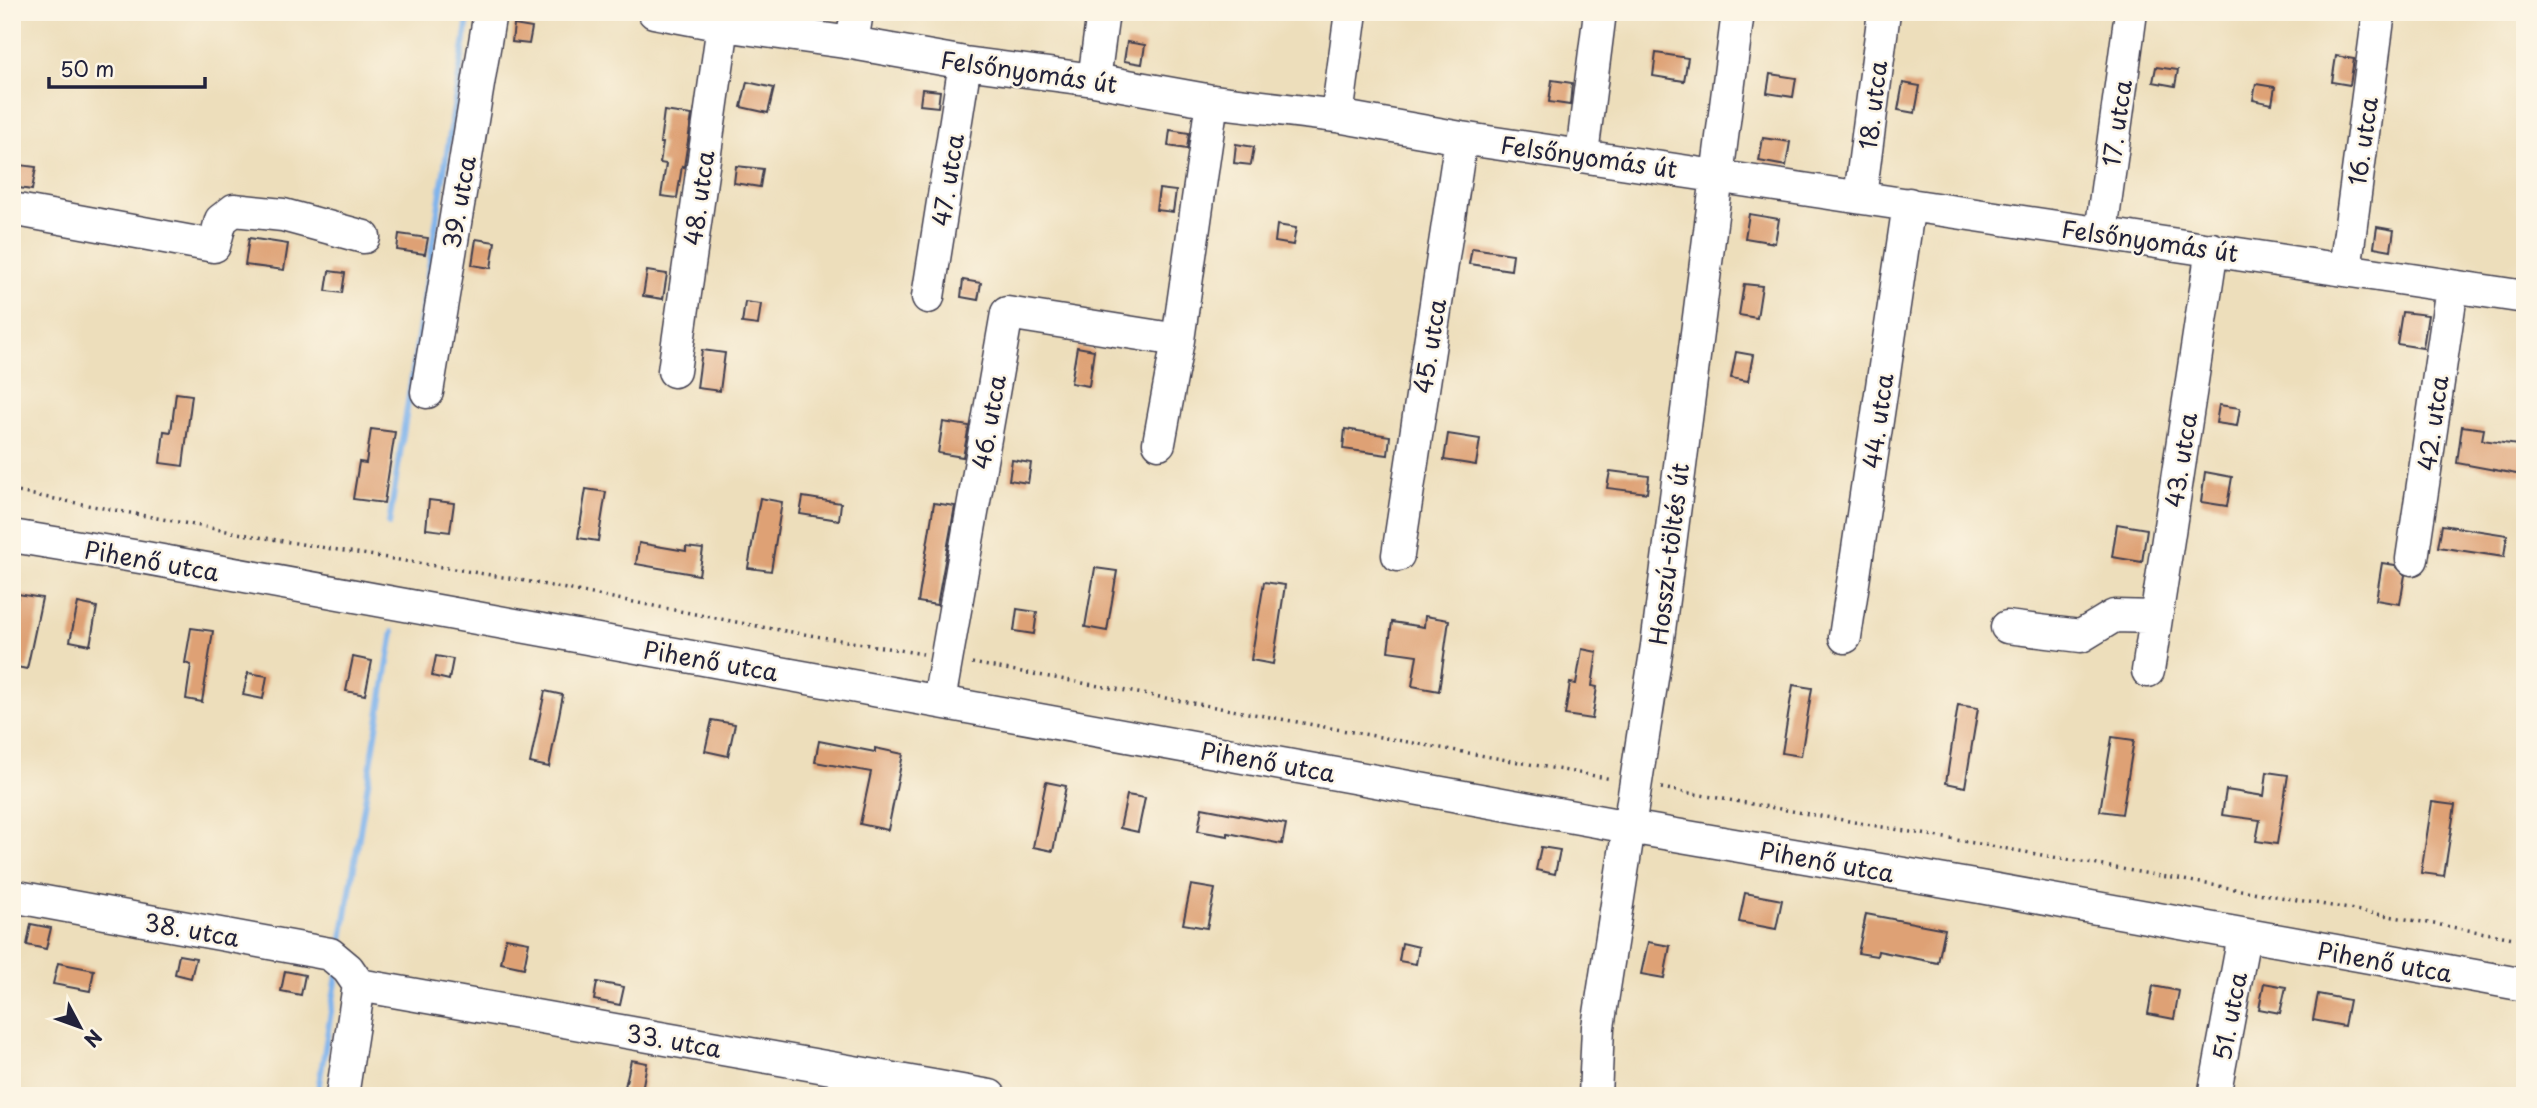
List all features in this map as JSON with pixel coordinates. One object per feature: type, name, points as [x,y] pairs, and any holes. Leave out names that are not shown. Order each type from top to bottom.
[{"type":"street","name":"39. utca","points":[[427,392],[490,12]]},
{"type":"street","name":"Felsőnyomás út","points":[[654,12],[723,25],[855,28],[965,64],[1094,80],[1212,101],[1337,116],[1461,138],[2525,297]]},
{"type":"street","points":[[1094,80],[1104,12]]},
{"type":"street","points":[[1337,116],[1351,12]]},
{"type":"street","points":[[1582,154],[1600,12]]},
{"type":"street","name":"Hosszú-töltés út","points":[[1595,1096],[1598,1027],[1657,646],[1738,12]]},
{"type":"street","name":"18. utca","points":[[1860,197],[1884,12]]},
{"type":"street","name":"17. utca","points":[[2101,233],[2131,12]]},
{"type":"street","name":"16. utca","points":[[2345,270],[2379,12]]},
{"type":"street","name":"48. utca","points":[[674,371],[723,25]]},
{"type":"street","name":"47. utca","points":[[929,297],[965,64]]},
{"type":"street","points":[[1160,443],[1178,340],[1212,101]]},
{"type":"street","name":"45. utca","points":[[1398,555],[1461,138]]},
{"type":"street","name":"44. utca","points":[[1844,637],[1909,205]]},
{"type":"street","points":[[12,208],[215,246],[221,219],[234,210],[283,215],[364,237]]},
{"type":"street","name":"43. utca","points":[[2148,671],[2213,249]]},
{"type":"street","name":"42. utca","points":[[2412,559],[2452,287]]},
{"type":"street","name":"46. utca","points":[[939,701],[1007,313],[1178,340]]},
{"type":"street","name":"Pihenő utca","points":[[12,536],[1629,827],[1967,885],[2524,989]]},
{"type":"street","points":[[2007,627],[2081,636],[2114,616],[2156,617]]},
{"type":"street","name":"38. utca","points":[[12,896],[330,954],[348,969],[359,985]]},
{"type":"street","name":"51. utca","points":[[2214,1096],[2244,936]]},
{"type":"street","points":[[342,1096],[359,985]]},
{"type":"street","name":"33. utca","points":[[359,985],[990,1096]]},
{"type":"path","points":[[12,491],[2525,940]]},
{"type":"building","points":[[514,25],[532,28],[529,44],[512,42]]},
{"type":"building","points":[[1127,42],[1145,45],[1142,64],[1124,61]]},
{"type":"building","points":[[1656,53],[1688,58],[1684,81],[1653,76]]},
{"type":"building","points":[[2336,56],[2354,59],[2350,85],[2332,82]]},
{"type":"building","points":[[2156,67],[2178,70],[2175,86],[2153,82]]},
{"type":"building","points":[[1770,74],[1796,78],[1793,97],[1767,93]]},
{"type":"building","points":[[1552,80],[1572,83],[1570,105],[1549,102]]},
{"type":"building","points":[[747,82],[774,88],[768,113],[741,107]]},
{"type":"building","points":[[1903,83],[1920,86],[1915,113],[1898,110]]},
{"type":"building","points":[[2256,84],[2275,87],[2272,104],[2253,100]]},
{"type":"building","points":[[922,89],[940,91],[938,107],[920,105]]},
{"type":"building","points":[[664,111],[692,115],[677,198],[661,196],[666,164],[660,163]]},
{"type":"building","points":[[1170,130],[1189,133],[1187,149],[1168,146]]},
{"type":"building","points":[[1763,138],[1790,142],[1786,166],[1759,161]]},
{"type":"building","points":[[1236,144],[1254,147],[1251,165],[1234,163]]},
{"type":"building","points":[[12,164],[36,167],[32,190],[12,187]]},
{"type":"building","points":[[736,166],[763,169],[760,187],[734,183]]},
{"type":"building","points":[[1159,189],[1176,191],[1173,212],[1156,210]]},
{"type":"building","points":[[1749,214],[1779,219],[1775,243],[1745,238]]},
{"type":"building","points":[[1277,225],[1296,228],[1293,245],[1275,242]]},
{"type":"building","points":[[2377,227],[2394,230],[2391,250],[2374,247]]},
{"type":"building","points":[[399,234],[428,238],[425,254],[397,250]]},
{"type":"building","points":[[249,238],[288,244],[284,270],[245,265]]},
{"type":"building","points":[[476,239],[495,242],[491,268],[472,265]]},
{"type":"building","points":[[1472,248],[1513,254],[1511,270],[1469,264]]},
{"type":"building","points":[[329,271],[345,273],[342,293],[326,291]]},
{"type":"building","points":[[647,271],[667,274],[663,299],[643,296]]},
{"type":"building","points":[[963,280],[981,283],[978,300],[961,297]]},
{"type":"building","points":[[1744,284],[1762,286],[1757,318],[1739,315]]},
{"type":"building","points":[[745,302],[761,304],[758,325],[742,323]]},
{"type":"building","points":[[2402,312],[2428,315],[2423,348],[2397,344]]},
{"type":"building","points":[[1077,347],[1094,350],[1089,386],[1071,383]]},
{"type":"building","points":[[702,350],[725,353],[720,391],[697,388]]},
{"type":"building","points":[[1736,352],[1753,355],[1748,381],[1731,378]]},
{"type":"building","points":[[176,393],[192,395],[183,466],[160,463],[164,431],[171,432]]},
{"type":"building","points":[[2219,405],[2240,408],[2237,426],[2216,423]]},
{"type":"building","points":[[943,422],[969,426],[963,457],[938,453]]},
{"type":"building","points":[[2462,426],[2484,429],[2482,440],[2525,446],[2522,475],[2457,463]]},
{"type":"building","points":[[371,429],[395,432],[384,503],[353,499],[359,462],[366,463]]},
{"type":"building","points":[[1345,429],[1390,436],[1388,455],[1343,449]]},
{"type":"building","points":[[1448,434],[1480,439],[1476,465],[1444,460]]},
{"type":"building","points":[[1012,460],[1031,463],[1028,483],[1009,480]]},
{"type":"building","points":[[1610,471],[1649,476],[1647,493],[1607,488]]},
{"type":"building","points":[[2205,472],[2232,477],[2227,506],[2201,502]]},
{"type":"building","points":[[586,489],[606,492],[598,541],[578,538]]},
{"type":"building","points":[[803,497],[841,503],[839,520],[800,514]]},
{"type":"building","points":[[760,498],[782,502],[771,571],[748,568]]},
{"type":"building","points":[[429,500],[454,503],[450,532],[426,529]]},
{"type":"building","points":[[934,503],[955,506],[937,605],[918,602]]},
{"type":"building","points":[[2117,524],[2147,529],[2142,562],[2112,557]]},
{"type":"building","points":[[2442,525],[2507,535],[2504,557],[2438,547]]},
{"type":"building","points":[[639,543],[686,551],[686,547],[703,549],[699,575],[636,564]]},
{"type":"building","points":[[2382,563],[2395,565],[2405,575],[2400,604],[2376,600]]},
{"type":"building","points":[[1095,568],[1117,571],[1107,631],[1085,627]]},
{"type":"building","points":[[1264,582],[1285,585],[1273,664],[1251,660]]},
{"type":"building","points":[[18,594],[42,598],[27,669],[12,666],[12,605],[16,606]]},
{"type":"building","points":[[78,603],[97,607],[90,645],[70,641]]},
{"type":"building","points":[[1017,609],[1037,612],[1034,634],[1014,631]]},
{"type":"building","points":[[1425,616],[1449,620],[1439,691],[1412,686],[1417,655],[1388,651],[1392,622],[1424,627]]},
{"type":"building","points":[[191,628],[213,631],[202,702],[186,699],[191,665],[185,663]]},
{"type":"building","points":[[1582,649],[1597,652],[1592,686],[1597,687],[1592,719],[1565,715],[1570,683],[1576,684]]},
{"type":"building","points":[[436,656],[453,659],[449,680],[432,676]]},
{"type":"building","points":[[353,657],[372,661],[365,695],[346,691]]},
{"type":"building","points":[[248,673],[267,676],[263,699],[243,695]]},
{"type":"building","points":[[1793,685],[1812,688],[1801,756],[1782,753]]},
{"type":"building","points":[[545,691],[563,695],[549,767],[530,763]]},
{"type":"building","points":[[1958,705],[1978,708],[1965,787],[1946,783]]},
{"type":"building","points":[[712,720],[735,724],[728,756],[705,751]]},
{"type":"building","points":[[2112,737],[2134,740],[2122,814],[2100,811]]},
{"type":"building","points":[[819,741],[875,752],[875,748],[903,754],[888,830],[860,824],[871,772],[815,762]]},
{"type":"building","points":[[2267,772],[2288,775],[2277,844],[2256,841],[2260,820],[2222,815],[2226,790],[2264,796]]},
{"type":"building","points":[[1046,782],[1066,786],[1053,851],[1033,847]]},
{"type":"building","points":[[1127,795],[1145,798],[1138,832],[1120,828]]},
{"type":"building","points":[[2432,802],[2455,805],[2444,876],[2421,873]]},
{"type":"building","points":[[1202,808],[1286,824],[1282,844],[1228,833],[1228,836],[1198,831]]},
{"type":"building","points":[[1541,847],[1560,850],[1555,874],[1536,870]]},
{"type":"building","points":[[1191,885],[1215,889],[1207,928],[1183,924]]},
{"type":"building","points":[[1745,893],[1782,900],[1776,929],[1739,922]]},
{"type":"building","points":[[1866,914],[1945,929],[1938,963],[1878,951],[1877,956],[1858,953]]},
{"type":"building","points":[[31,924],[51,928],[46,949],[27,945]]},
{"type":"building","points":[[506,938],[529,942],[524,968],[501,963]]},
{"type":"building","points":[[1648,942],[1670,946],[1664,978],[1641,974]]},
{"type":"building","points":[[1402,943],[1419,947],[1416,964],[1399,961]]},
{"type":"building","points":[[179,955],[196,958],[191,978],[175,974]]},
{"type":"building","points":[[58,963],[94,970],[90,991],[53,984]]},
{"type":"building","points":[[285,971],[305,975],[301,995],[281,991]]},
{"type":"building","points":[[597,982],[624,987],[620,1005],[594,1000]]},
{"type":"building","points":[[2264,983],[2286,987],[2280,1013],[2259,1009]]},
{"type":"building","points":[[2153,986],[2179,991],[2174,1019],[2148,1014]]},
{"type":"building","points":[[2318,994],[2349,1000],[2344,1026],[2313,1020]]},
{"type":"building","points":[[631,1060],[647,1063],[641,1096],[623,1096]]},
{"type":"waterway","points":[[389,524],[469,12]]},
{"type":"waterway","points":[[341,945],[393,632]]},
{"type":"waterway","points":[[317,1096],[337,976]]}]
